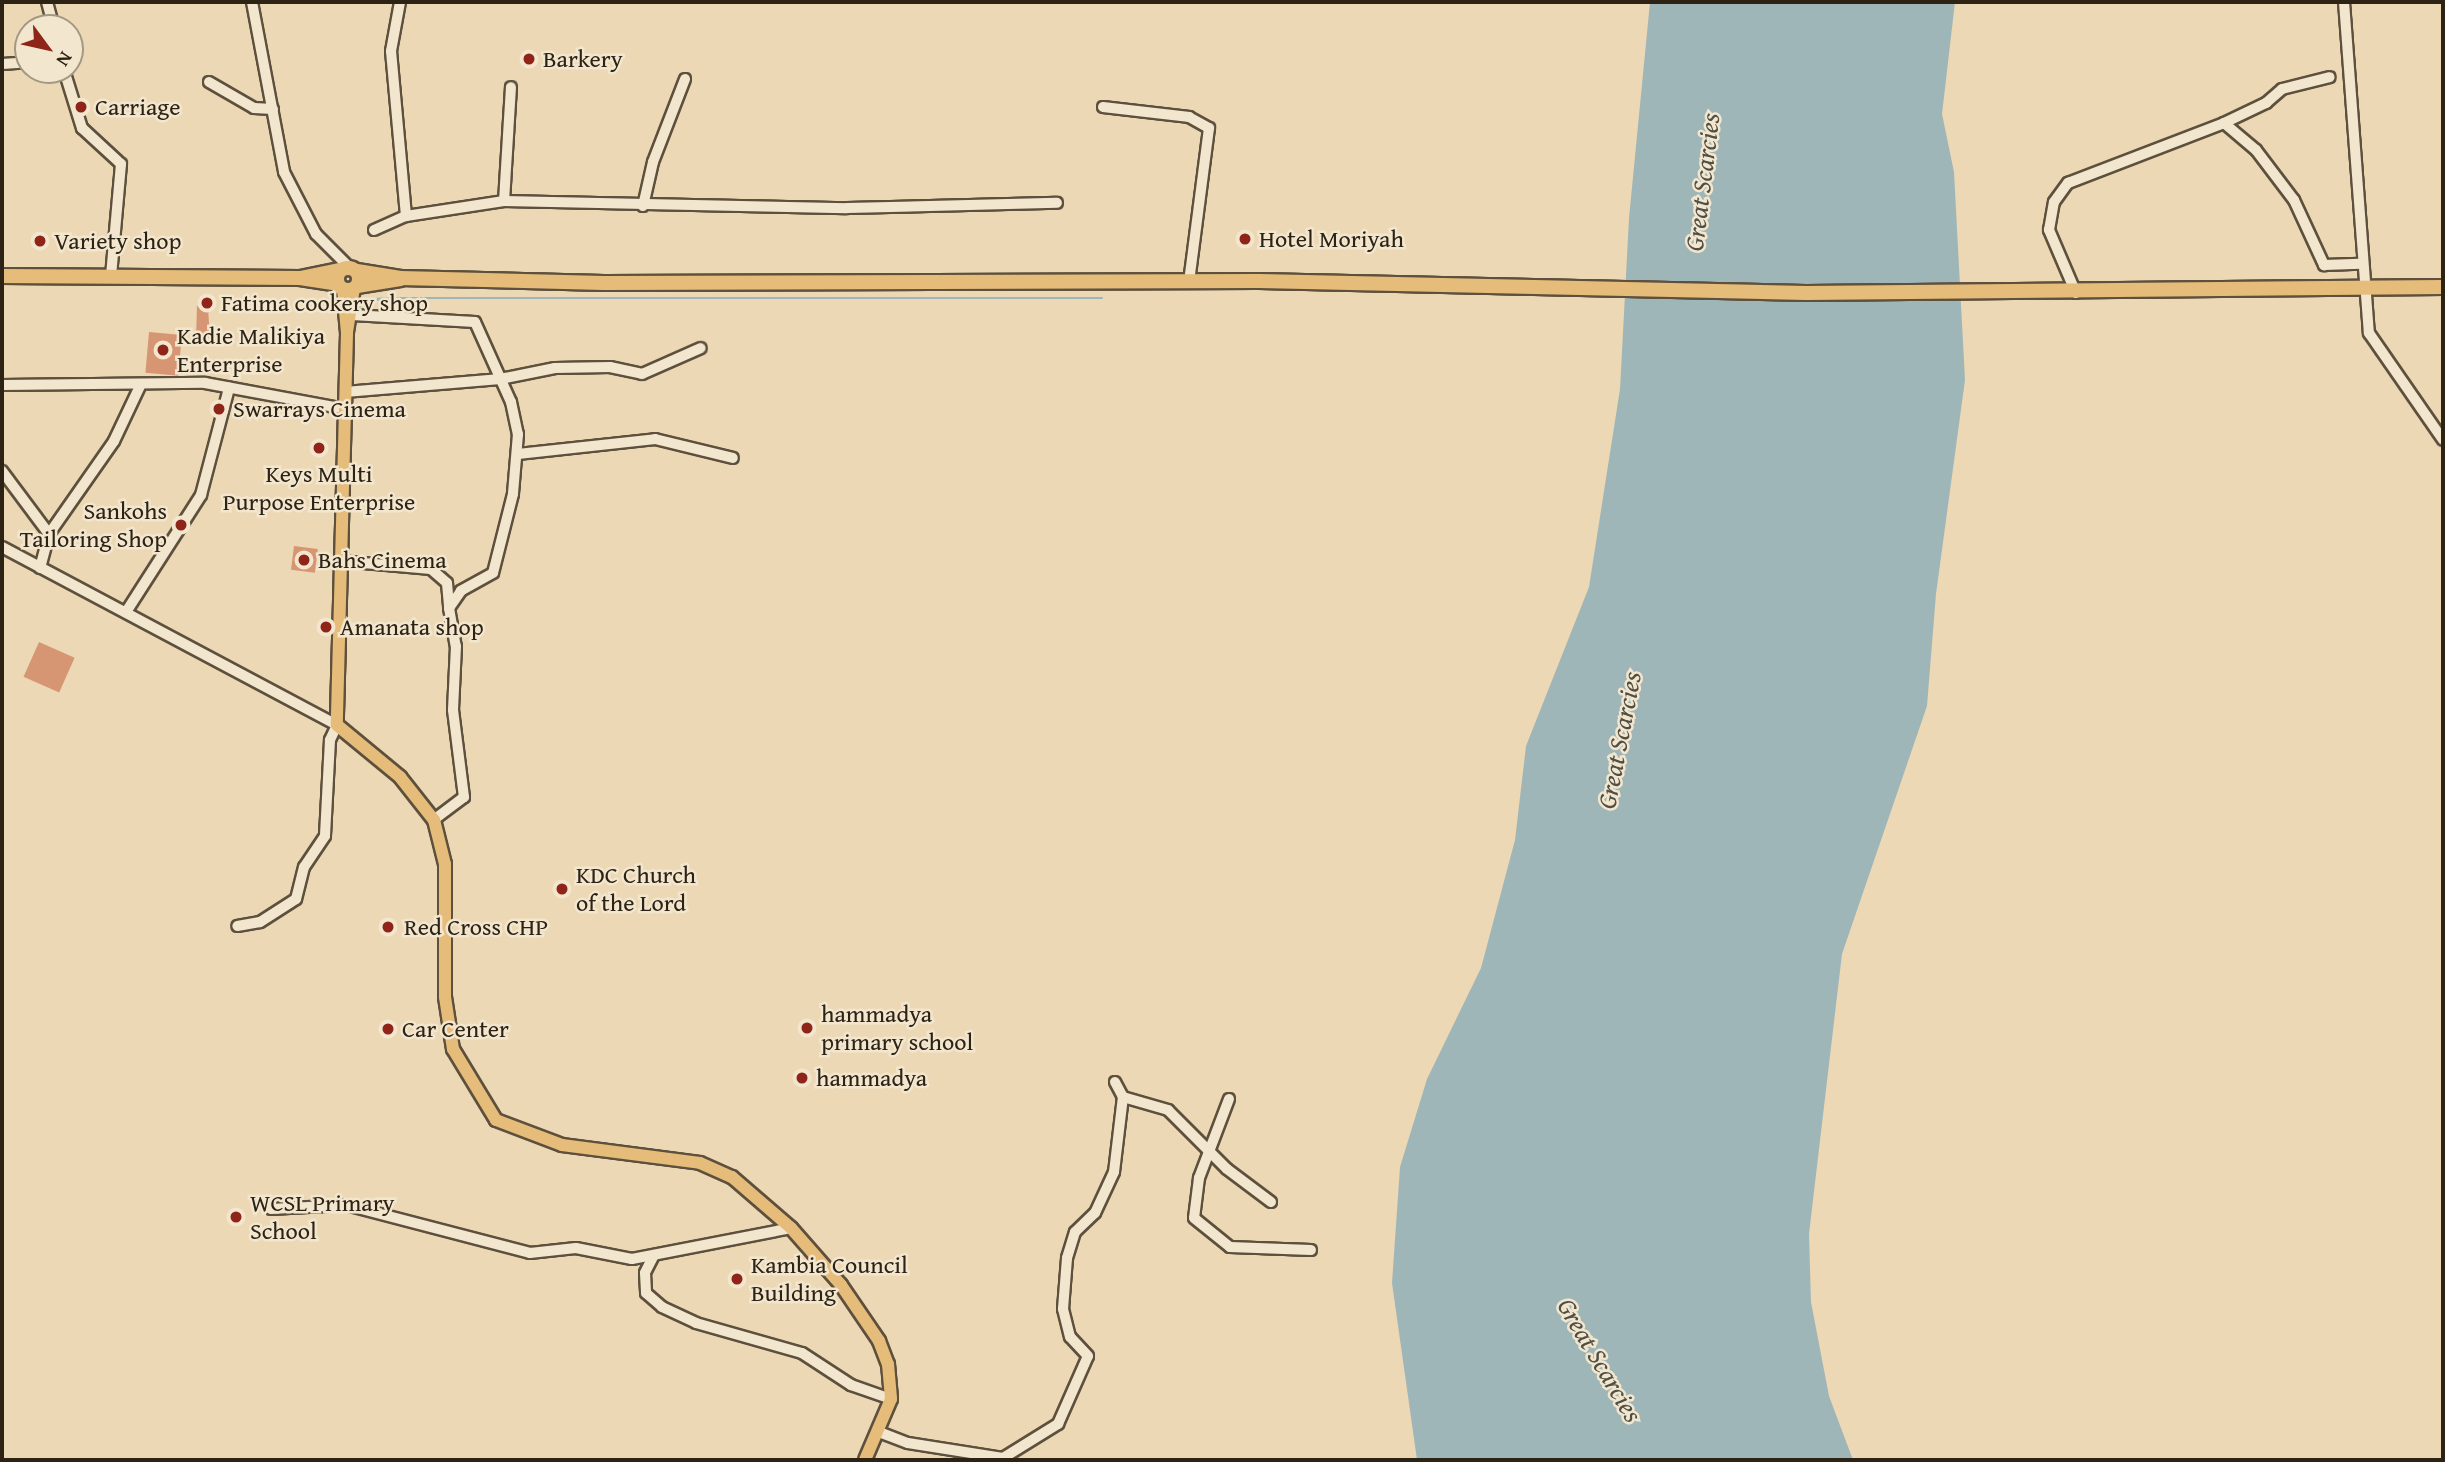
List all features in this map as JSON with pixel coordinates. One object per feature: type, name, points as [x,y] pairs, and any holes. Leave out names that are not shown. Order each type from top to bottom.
[{"type":"highway","points":[[2,276],[1189,282],[2077,294],[2443,286]]},
{"type":"main road","points":[[347,332],[352,315],[348,279]]},
{"type":"main road","points":[[348,279],[337,725],[400,776],[434,820],[445,864],[447,1030],[482,1103],[496,1120],[562,1145],[700,1163],[732,1177],[791,1228],[879,1341],[888,1364],[891,1399],[865,1460]]},
{"type":"street","points":[[252,2],[284,173],[316,234],[348,279]]},
{"type":"street","points":[[400,2],[391,51],[406,216]]},
{"type":"street","points":[[2344,2],[2360,264],[2368,286],[2369,333],[2443,440]]},
{"type":"street","points":[[2077,294],[2049,230],[2054,202],[2068,183],[2224,122],[2282,89],[2330,77]]},
{"type":"street","points":[[643,206],[653,162],[685,79]]},
{"type":"street","points":[[209,82],[254,108],[272,109]]},
{"type":"street","points":[[68,84],[82,128],[121,164],[111,275]]},
{"type":"street","points":[[504,201],[510,87]]},
{"type":"street","points":[[1103,107],[1189,117],[1209,128],[1189,282]]},
{"type":"street","points":[[2224,122],[2281,182],[2323,265],[2360,264]]},
{"type":"street","points":[[374,230],[406,216],[504,201],[643,206],[1056,203]]},
{"type":"street","points":[[352,315],[475,321],[511,402],[518,454],[493,573],[461,591],[449,607]]},
{"type":"street","points":[[345,392],[500,379],[555,368],[610,367],[642,374],[701,348]]},
{"type":"street","points":[[2,385],[141,384],[229,388],[345,408]]},
{"type":"street","points":[[40,568],[49,534],[114,441],[141,384]]},
{"type":"street","points":[[126,612],[201,495],[229,388]]},
{"type":"street","points":[[518,454],[655,439],[733,458]]},
{"type":"street","points":[[2,471],[49,534]]},
{"type":"street","points":[[2,547],[337,725],[330,740],[325,836],[304,867],[296,899],[260,922],[237,926]]},
{"type":"street","points":[[341,561],[431,569],[447,583],[456,646],[453,710],[464,797],[434,820]]},
{"type":"street","points":[[879,1432],[908,1443],[1004,1459],[1058,1424],[1088,1356],[1070,1337],[1063,1309],[1067,1258],[1075,1232],[1095,1213],[1114,1172],[1123,1097],[1115,1082]]},
{"type":"street","points":[[1123,1097],[1168,1110],[1210,1154],[1271,1202]]},
{"type":"street","points":[[1229,1099],[1194,1198],[1194,1218],[1202,1228],[1230,1247],[1311,1250]]},
{"type":"street","points":[[271,1209],[346,1205],[530,1254],[576,1248],[608,1256],[654,1255],[791,1228]]},
{"type":"street","points":[[654,1255],[645,1273],[646,1293],[662,1307],[696,1323],[803,1353],[851,1385],[891,1399]]},
{"type":"water","name":"Great Scarcies","points":[[1650,2],[1955,2],[1942,114],[1954,172],[1965,380],[1936,594],[1927,706],[1842,954],[1809,1234],[1811,1302],[1829,1396],[1853,1460],[1417,1460],[1392,1283],[1400,1167],[1427,1079],[1481,968],[1515,840],[1526,746],[1589,587],[1620,389],[1629,218]]},
{"type":"building","points":[[197,306],[208,307],[210,338],[196,337]]},
{"type":"building","name":"Kadie Malikiya Enterprise","points":[[149,332],[182,335],[178,376],[145,373]]},
{"type":"building","name":"Bahs Cinema","points":[[294,546],[318,549],[315,573],[291,570]]},
{"type":"building","points":[[39,642],[75,658],[59,693],[24,677]]},
{"type":"waterway","points":[[357,307],[369,299],[397,298],[1102,298]]},
{"type":"place","name":"Barkery","points":[[529,59]]},
{"type":"place","name":"Carriage","points":[[81,107]]},
{"type":"place","name":"Hotel Moriyah","points":[[1245,239]]},
{"type":"place","name":"Variety shop","points":[[40,241]]},
{"type":"place","name":"Fatima cookery shop","points":[[207,303]]},
{"type":"place","name":"Kadie Malikiya Enterprise","points":[[163,350]]},
{"type":"place","name":"Swarrays Cinema","points":[[219,409]]},
{"type":"place","name":"Keys Multi Purpose Enterprise","points":[[319,448]]},
{"type":"place","name":"Sankohs Tailoring Shop","points":[[181,525]]},
{"type":"place","name":"Bahs Cinema","points":[[304,560]]},
{"type":"place","name":"Amanata shop","points":[[326,627]]},
{"type":"place","name":"KDC Church of the Lord","points":[[562,889]]},
{"type":"place","name":"Red Cross CHP","points":[[388,927]]},
{"type":"place","name":"hammadya primary school","points":[[807,1028]]},
{"type":"place","name":"Car Center","points":[[388,1029]]},
{"type":"place","name":"hammadya","points":[[802,1078]]},
{"type":"place","name":"WCSL Primary School","points":[[236,1217]]},
{"type":"place","name":"Kambia Council Building","points":[[737,1279]]}]
